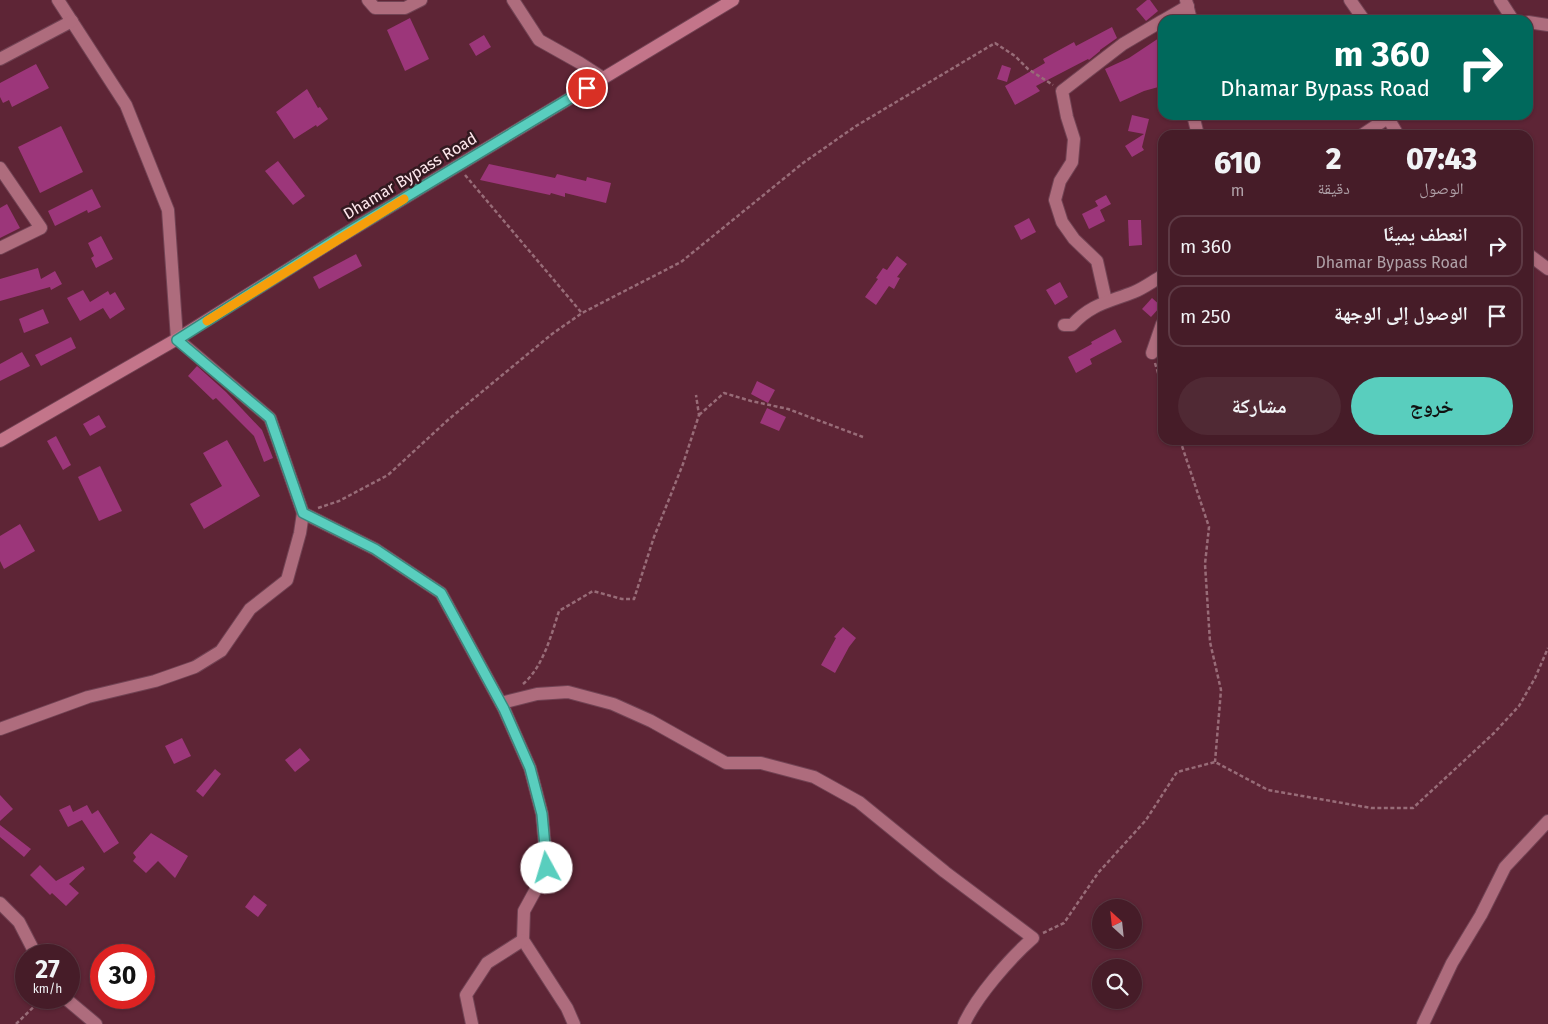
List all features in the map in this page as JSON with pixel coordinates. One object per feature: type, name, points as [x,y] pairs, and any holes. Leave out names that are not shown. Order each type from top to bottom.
[{"type":"main road","name":"Dhamar Bypass Road","points":[[0,441],[177,340],[330,244],[733,0]]},
{"type":"street","points":[[0,729],[88,697],[163,679],[195,667],[221,651],[250,609],[287,580],[303,513],[270,418],[177,340],[168,210],[126,105],[58,0]]},
{"type":"street","points":[[368,0],[375,8],[405,8],[421,0]]},
{"type":"street","points":[[513,0],[540,40],[603,78]]},
{"type":"street","points":[[1350,0],[1360,15]]},
{"type":"street","points":[[1500,0],[1510,15]]},
{"type":"street","points":[[1170,15],[1187,3]]},
{"type":"street","points":[[0,59],[72,21]]},
{"type":"street","points":[[1106,301],[1097,261],[1074,239],[1062,222],[1055,200],[1060,181],[1072,162],[1074,140],[1062,91],[1122,44],[1158,23]]},
{"type":"street","points":[[1533,23],[1548,25]]},
{"type":"street","points":[[1369,130],[1382,120]]},
{"type":"street","points":[[0,168],[41,228],[0,248]]},
{"type":"street","points":[[1533,258],[1548,269]]},
{"type":"street","points":[[1064,325],[1072,325],[1080,316],[1100,303],[1137,291],[1158,278]]},
{"type":"street","points":[[1152,353],[1158,336]]},
{"type":"street","points":[[303,513],[375,549],[441,593],[501,703],[530,768],[542,814],[547,868],[524,911],[524,940],[567,1008],[574,1024]]},
{"type":"street","points":[[501,703],[537,694],[568,692],[613,704],[651,721],[726,763],[761,763],[814,777],[859,802],[945,872],[1033,938],[1016,953],[970,1012],[964,1024]]},
{"type":"street","points":[[1423,1024],[1452,963],[1481,915],[1505,866],[1548,821]]},
{"type":"street","points":[[0,903],[19,922],[30,944]]},
{"type":"street","points":[[472,1024],[466,995],[487,963],[524,940]]},
{"type":"street","points":[[78,1009],[96,1024]]},
{"type":"path","points":[[303,513],[339,501],[388,475],[449,419],[552,334],[582,313],[681,262],[810,158],[856,126],[995,43],[1015,56],[1028,69],[1062,91]]},
{"type":"path","points":[[458,166],[582,313]]},
{"type":"path","points":[[1152,353],[1158,373]]},
{"type":"path","points":[[699,415],[724,393],[788,409],[863,437]]},
{"type":"path","points":[[520,687],[532,676],[549,640],[559,611],[593,591],[622,599],[634,599],[654,537],[699,415],[696,395]]},
{"type":"path","points":[[1182,445],[1209,528],[1205,564],[1210,642],[1222,690],[1216,762]]},
{"type":"path","points":[[1033,938],[1064,923],[1098,873],[1146,820],[1178,772],[1216,762],[1268,790],[1372,808],[1413,808],[1494,733],[1519,706],[1535,678],[1548,648]]},
{"type":"path","points":[[16,1024],[32,1009]]},
{"type":"building","points":[[1147,0],[1150,0],[1158,11],[1146,21],[1136,9]]},
{"type":"building","points":[[410,18],[429,59],[405,71],[387,30]]},
{"type":"building","points":[[1112,27],[1117,38],[1089,60],[1036,86],[1040,91],[1015,105],[1005,86],[1045,63],[1043,59],[1074,42],[1076,46]]},
{"type":"building","points":[[484,35],[491,47],[476,56],[469,44]]},
{"type":"building","points":[[1158,39],[1158,87],[1120,102],[1105,69],[1129,58]]},
{"type":"building","points":[[36,64],[49,88],[12,107],[9,100],[3,103],[0,97],[0,83]]},
{"type":"building","points":[[1002,65],[1011,68],[1007,82],[997,79]]},
{"type":"building","points":[[307,89],[318,108],[320,107],[328,119],[294,139],[276,112]]},
{"type":"building","points":[[1132,115],[1149,119],[1142,147],[1144,150],[1132,157],[1125,146],[1144,134],[1128,131]]},
{"type":"building","points":[[61,126],[83,172],[40,193],[18,147]]},
{"type":"building","points":[[278,161],[305,196],[293,205],[265,171]]},
{"type":"building","points":[[489,164],[555,178],[557,174],[586,181],[587,177],[611,183],[606,203],[565,193],[565,197],[551,193],[550,195],[480,180]]},
{"type":"building","points":[[92,189],[101,207],[88,213],[87,210],[55,226],[48,211]]},
{"type":"building","points":[[1106,195],[1111,204],[1100,210],[1105,221],[1089,229],[1082,214],[1098,206],[1095,201]]},
{"type":"building","points":[[7,204],[20,228],[0,238],[0,208]]},
{"type":"building","points":[[1029,218],[1036,232],[1021,240],[1014,226]]},
{"type":"building","points":[[1128,220],[1141,220],[1142,245],[1129,246]]},
{"type":"building","points":[[101,236],[113,259],[96,268],[91,258],[94,256],[88,243]]},
{"type":"building","points":[[356,254],[362,266],[319,289],[313,277]]},
{"type":"building","points":[[897,256],[907,264],[897,277],[900,278],[894,289],[889,286],[876,305],[865,297],[878,279],[876,278],[883,268],[887,270]]},
{"type":"building","points":[[38,268],[41,279],[55,271],[62,284],[51,290],[50,287],[0,301],[0,279]]},
{"type":"building","points":[[1060,282],[1068,297],[1055,305],[1046,290]]},
{"type":"building","points":[[83,290],[90,302],[108,291],[110,295],[115,292],[125,309],[110,319],[103,308],[80,321],[67,298]]},
{"type":"building","points":[[1152,298],[1158,303],[1158,309],[1151,317],[1142,309]]},
{"type":"building","points":[[43,309],[49,323],[24,333],[19,319]]},
{"type":"building","points":[[1115,329],[1122,342],[1090,359],[1092,364],[1076,373],[1068,357]]},
{"type":"building","points":[[71,337],[76,348],[41,366],[35,355]]},
{"type":"building","points":[[22,352],[30,366],[0,381],[0,364]]},
{"type":"building","points":[[197,366],[226,392],[262,430],[273,458],[264,462],[254,436],[216,398],[213,400],[188,376]]},
{"type":"building","points":[[757,381],[775,390],[768,403],[751,394]]},
{"type":"building","points":[[767,408],[786,417],[779,431],[760,423]]},
{"type":"building","points":[[99,415],[106,427],[90,436],[83,424]]},
{"type":"building","points":[[56,436],[71,465],[63,470],[47,441]]},
{"type":"building","points":[[227,440],[260,496],[204,529],[190,504],[222,486],[203,453]]},
{"type":"building","points":[[100,466],[122,511],[99,521],[78,477]]},
{"type":"building","points":[[20,524],[35,551],[4,569],[0,561],[0,536]]},
{"type":"building","points":[[843,627],[856,638],[835,673],[821,665],[836,638],[834,637]]},
{"type":"building","points":[[182,738],[191,756],[174,764],[165,746]]},
{"type":"building","points":[[300,748],[310,760],[295,772],[285,760]]},
{"type":"building","points":[[215,769],[221,774],[203,797],[196,791]]},
{"type":"building","points":[[0,795],[13,809],[0,821]]},
{"type":"building","points":[[70,805],[73,812],[87,805],[92,814],[98,810],[119,843],[104,853],[82,820],[68,827],[59,810]]},
{"type":"building","points":[[0,825],[31,849],[24,857],[0,837]]},
{"type":"building","points":[[151,833],[188,856],[175,878],[158,861],[146,873],[133,861],[136,857],[133,853]]},
{"type":"building","points":[[40,865],[56,881],[83,866],[85,869],[69,884],[79,893],[66,906],[52,893],[50,895],[30,875]]},
{"type":"building","points":[[254,895],[267,905],[258,917],[245,907]]},
{"type":"slow traffic","points":[[207,321],[338,238],[404,199]]},
{"type":"route","points":[[547,868],[542,814],[530,768],[504,709],[441,593],[375,549],[303,513],[270,418],[177,340],[338,238],[587,88]]}]
